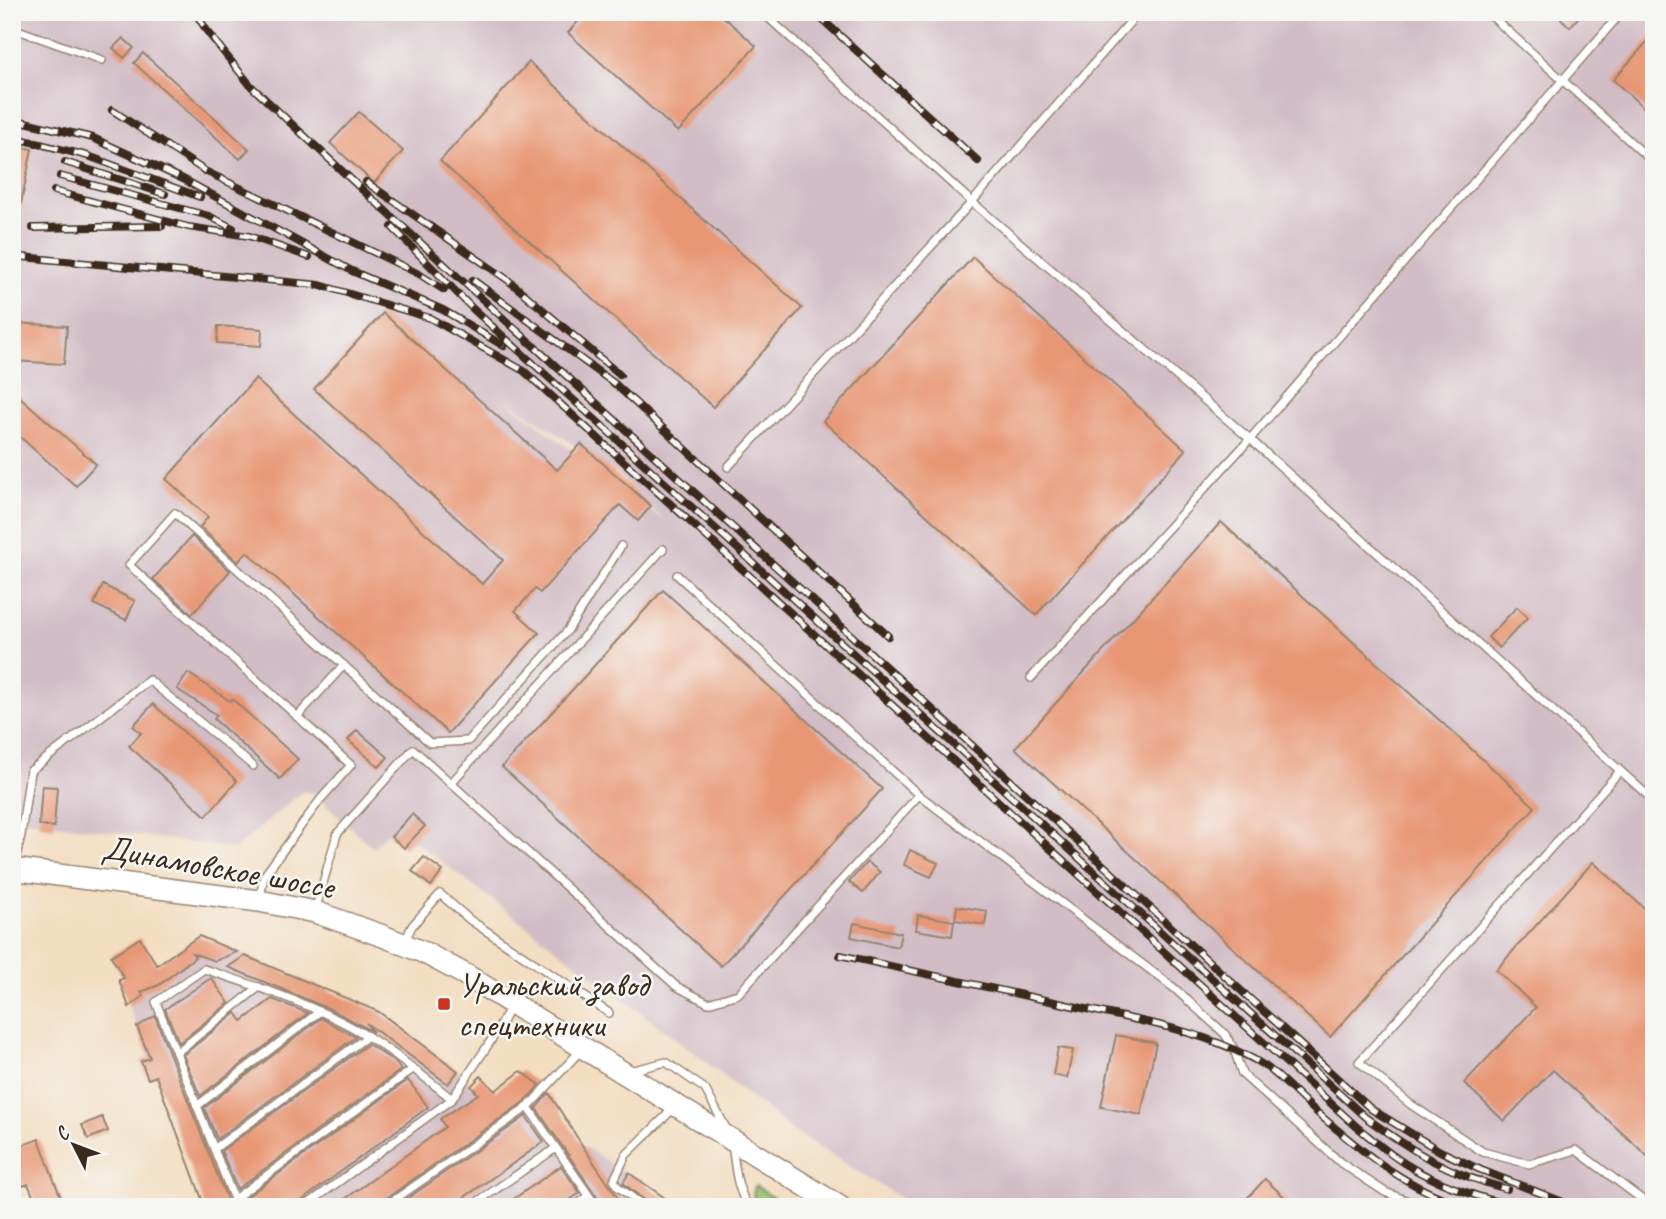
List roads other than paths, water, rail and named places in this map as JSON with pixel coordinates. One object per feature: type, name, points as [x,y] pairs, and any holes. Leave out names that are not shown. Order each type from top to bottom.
[{"type":"main road","name":"Динамовское шоссе","points":[[13,869],[259,901],[315,912],[425,953],[584,1047],[840,1207]]},
{"type":"lane","points":[[762,12],[972,202],[1250,439],[1654,801]]},
{"type":"lane","points":[[727,467],[972,202],[1139,12]]},
{"type":"lane","points":[[1487,12],[1654,163]]},
{"type":"lane","points":[[1031,678],[1250,439],[1622,12]]},
{"type":"lane","points":[[12,28],[102,60]]},
{"type":"lane","points":[[259,901],[264,876],[320,800],[351,765],[129,565],[175,513],[430,743],[468,741],[568,630],[621,546]]},
{"type":"lane","points":[[451,783],[663,549]]},
{"type":"lane","points":[[677,575],[919,795],[1174,988],[1225,1034],[1234,1049],[1242,1074],[1341,1163],[1385,1192],[1423,1207]]},
{"type":"lane","points":[[297,717],[344,665]]},
{"type":"lane","points":[[13,869],[30,771],[149,680],[253,766]]},
{"type":"lane","points":[[315,912],[337,834],[413,749],[676,986],[708,1003],[738,994],[919,795]]},
{"type":"lane","points":[[1620,771],[1359,1062],[1410,1104],[1483,1152],[1529,1164],[1576,1150],[1652,1207]]},
{"type":"lane","points":[[404,945],[412,926],[440,894],[470,920],[609,1013]]},
{"type":"lane","points":[[413,1069],[235,1203],[156,1002],[204,969],[259,987],[319,1012],[368,1037],[413,1069],[452,1099]]},
{"type":"lane","points":[[176,1053],[259,987]]},
{"type":"lane","points":[[304,1207],[452,1099],[496,1033],[512,1003]]},
{"type":"lane","points":[[197,1106],[319,1012]]},
{"type":"lane","points":[[214,1149],[368,1037]]},
{"type":"lane","points":[[384,1207],[528,1107],[584,1047]]},
{"type":"lane","points":[[625,1073],[666,1062],[705,1089],[732,1138],[737,1176],[744,1201],[749,1207]]},
{"type":"lane","points":[[645,1207],[617,1186],[614,1180],[626,1154],[677,1105]]},
{"type":"lane","points":[[528,1107],[597,1207]]},
{"type":"lane","points":[[470,1207],[556,1148]]},
{"type":"lane","points":[[575,1207],[589,1196]]},
{"type":"railway","points":[[195,12],[209,34],[251,86],[356,184],[1371,1109],[1440,1151],[1576,1207]]},
{"type":"railway","points":[[814,12],[978,161]]},
{"type":"railway","points":[[112,110],[205,171],[419,274],[444,290]]},
{"type":"railway","points":[[12,119],[93,138],[183,179],[352,271],[443,310],[504,346]]},
{"type":"railway","points":[[12,137],[88,156],[200,197]]},
{"type":"railway","points":[[65,162],[165,194]]},
{"type":"railway","points":[[60,176],[209,216],[233,228]]},
{"type":"railway","points":[[366,182],[508,280],[620,375]]},
{"type":"railway","points":[[54,191],[188,227],[249,236],[309,257]]},
{"type":"railway","points":[[33,228],[162,226]]},
{"type":"railway","points":[[392,227],[473,309],[1365,1117],[1432,1161],[1507,1189]]},
{"type":"railway","points":[[12,256],[320,285],[430,318],[524,371],[1357,1127],[1398,1159],[1430,1178],[1515,1207]]},
{"type":"railway","points":[[473,280],[615,384],[888,636]]},
{"type":"railway","points":[[840,955],[1155,1024],[1226,1046],[1265,1066],[1367,1154],[1405,1180],[1447,1200],[1470,1207]]},
{"type":"place","name":"Уральский завод спецтехники","points":[[444,1004]]}]
